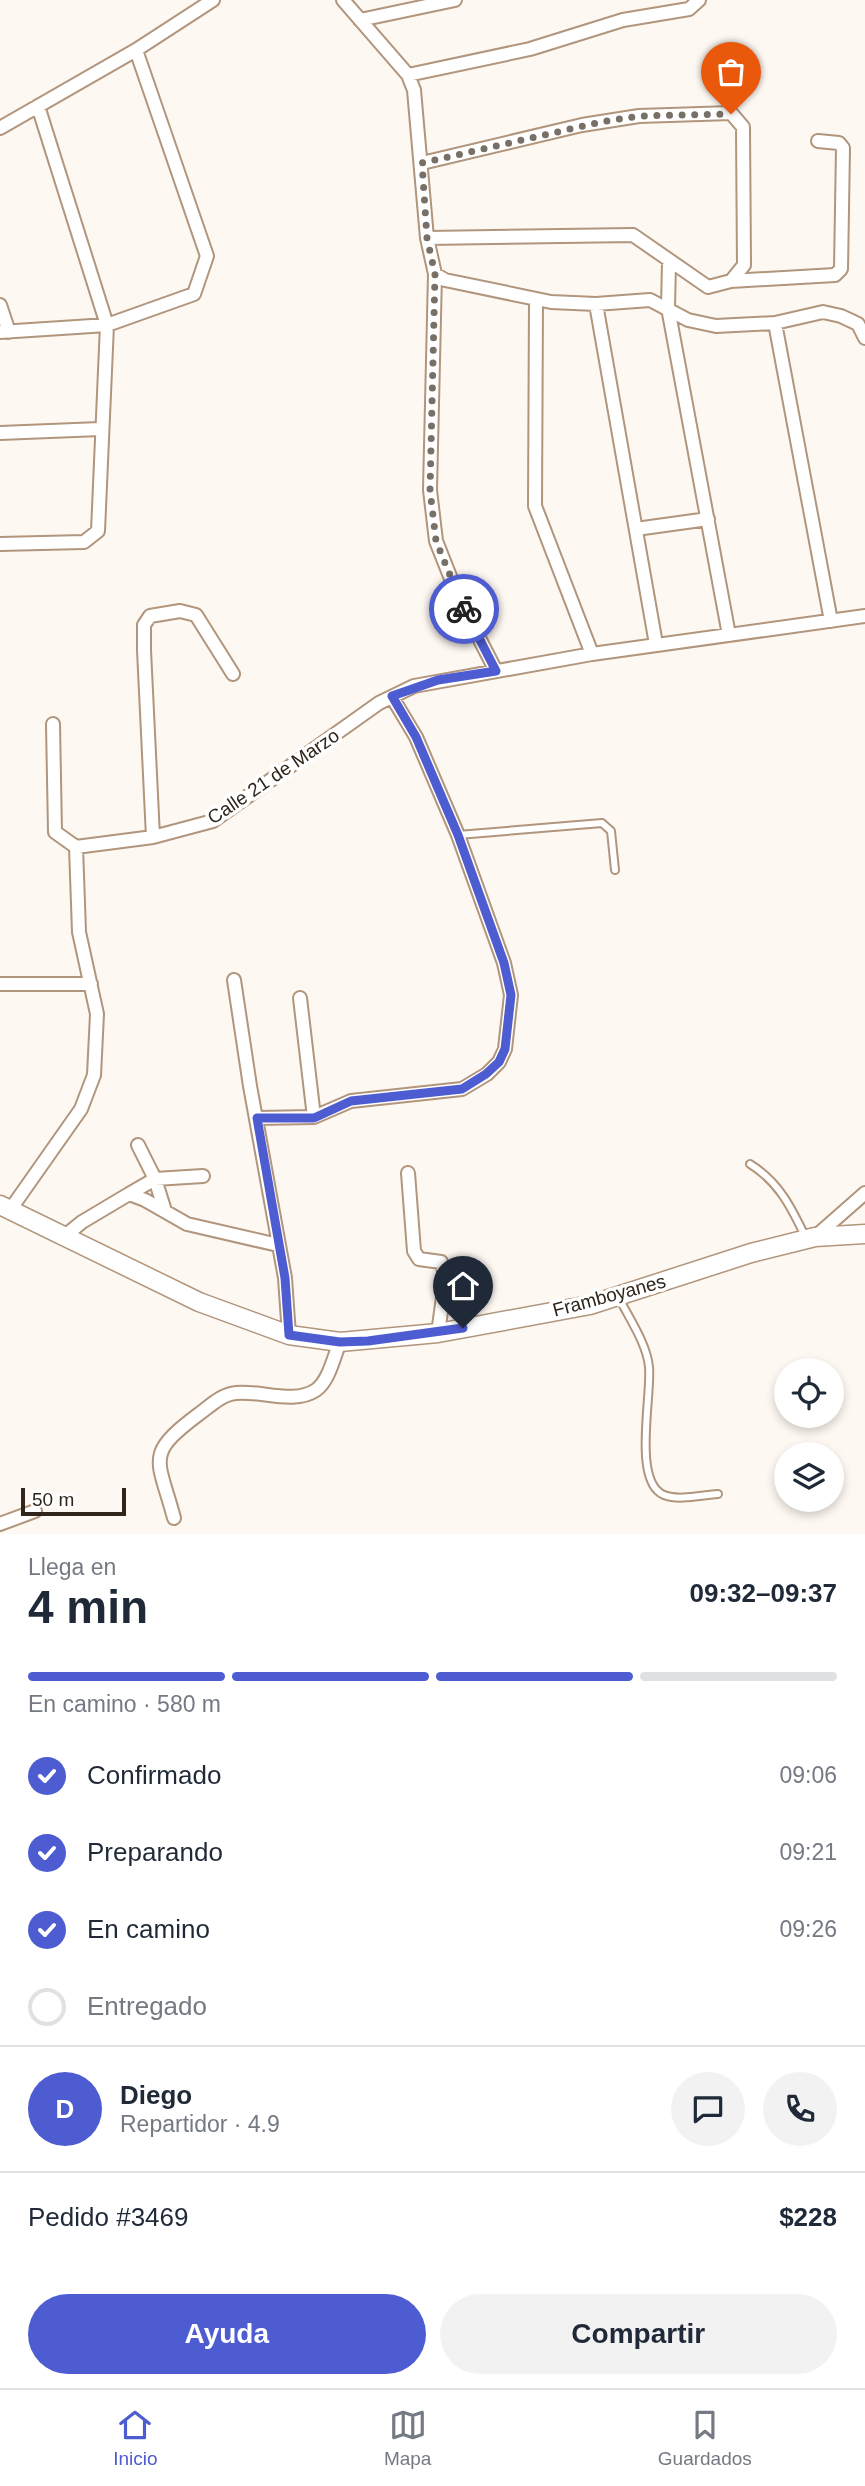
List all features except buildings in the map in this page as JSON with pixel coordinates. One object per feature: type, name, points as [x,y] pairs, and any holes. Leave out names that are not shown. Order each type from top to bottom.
[{"type":"main road","name":"Framboyanes","points":[[5,1208],[199,1302],[289,1335],[340,1342],[438,1333],[590,1304],[751,1253],[811,1238],[865,1234]]},
{"type":"street","points":[[0,128],[136,50],[213,0]]},
{"type":"street","points":[[343,0],[408,75],[416,100],[427,238],[435,274],[430,490],[436,541],[459,599],[496,671]]},
{"type":"street","points":[[360,20],[454,0]]},
{"type":"street","points":[[408,75],[530,49],[623,20],[689,9],[699,0]]},
{"type":"street","points":[[0,305],[5,332],[107,325],[194,294],[206,256],[136,50]]},
{"type":"street","points":[[0,544],[85,542],[98,531],[100,429],[107,325],[38,106]]},
{"type":"street","points":[[422,163],[593,123],[639,116],[731,114],[743,127],[744,265],[731,281]]},
{"type":"street","points":[[427,238],[633,235],[668,262],[708,287],[731,281],[835,275],[841,269],[843,148],[839,143],[818,141]]},
{"type":"street","points":[[668,262],[668,308],[729,635]]},
{"type":"street","points":[[435,274],[467,287],[536,300],[596,304],[650,300],[688,320],[716,326],[775,323],[823,312],[858,324],[865,338]]},
{"type":"street","points":[[536,300],[535,506],[592,654]]},
{"type":"street","points":[[596,304],[656,644]]},
{"type":"street","points":[[775,323],[831,621]]},
{"type":"street","points":[[0,433],[100,429]]},
{"type":"street","points":[[636,529],[708,519]]},
{"type":"street","points":[[153,837],[144,625],[150,616],[180,611],[196,615],[233,674]]},
{"type":"street","name":"Calle 21 de Marzo","points":[[76,847],[153,837],[213,821],[392,696],[438,680],[656,644],[865,616]]},
{"type":"street","points":[[257,1118],[314,1118],[351,1101],[462,1089],[486,1074],[502,1056],[511,1017],[511,995],[504,963],[458,835],[416,737],[392,696]]},
{"type":"street","points":[[5,1208],[81,1109],[91,1089],[97,1014],[79,932],[76,847],[55,832],[53,724]]},
{"type":"street","points":[[234,980],[278,1245],[289,1335]]},
{"type":"street","points":[[0,984],[91,984]]},
{"type":"street","points":[[300,998],[314,1118]]},
{"type":"street","points":[[138,1145],[155,1179],[165,1211]]},
{"type":"street","points":[[408,1173],[414,1251],[419,1259],[441,1262],[446,1276],[438,1333]]},
{"type":"street","points":[[66,1236],[82,1222],[155,1179],[204,1176]]},
{"type":"street","points":[[128,1194],[187,1224],[278,1245]]},
{"type":"street","points":[[811,1238],[865,1194]]},
{"type":"street","points":[[174,1518],[159,1460],[161,1448],[171,1435],[224,1397],[236,1393],[299,1396],[316,1390],[325,1379],[340,1342]]},
{"type":"street","points":[[0,1524],[35,1511]]},
{"type":"lane","points":[[458,835],[602,823],[611,831],[615,870]]},
{"type":"lane","points":[[750,1164],[768,1175],[786,1196],[811,1238]]},
{"type":"lane","points":[[618,1295],[649,1365],[647,1471],[655,1489],[664,1495],[675,1496],[718,1494]]},
{"type":"way so far","points":[[464,609],[436,541],[430,490],[435,274],[427,238],[422,163],[582,125],[639,116],[731,114]]},
{"type":"route","points":[[463,1328],[368,1341],[340,1342],[289,1335],[285,1278],[257,1118],[314,1118],[351,1101],[445,1093],[462,1089],[499,1062],[505,1049],[511,1017],[511,995],[504,963],[458,835],[416,737],[392,696],[414,686],[438,680],[496,671],[464,609]]}]
